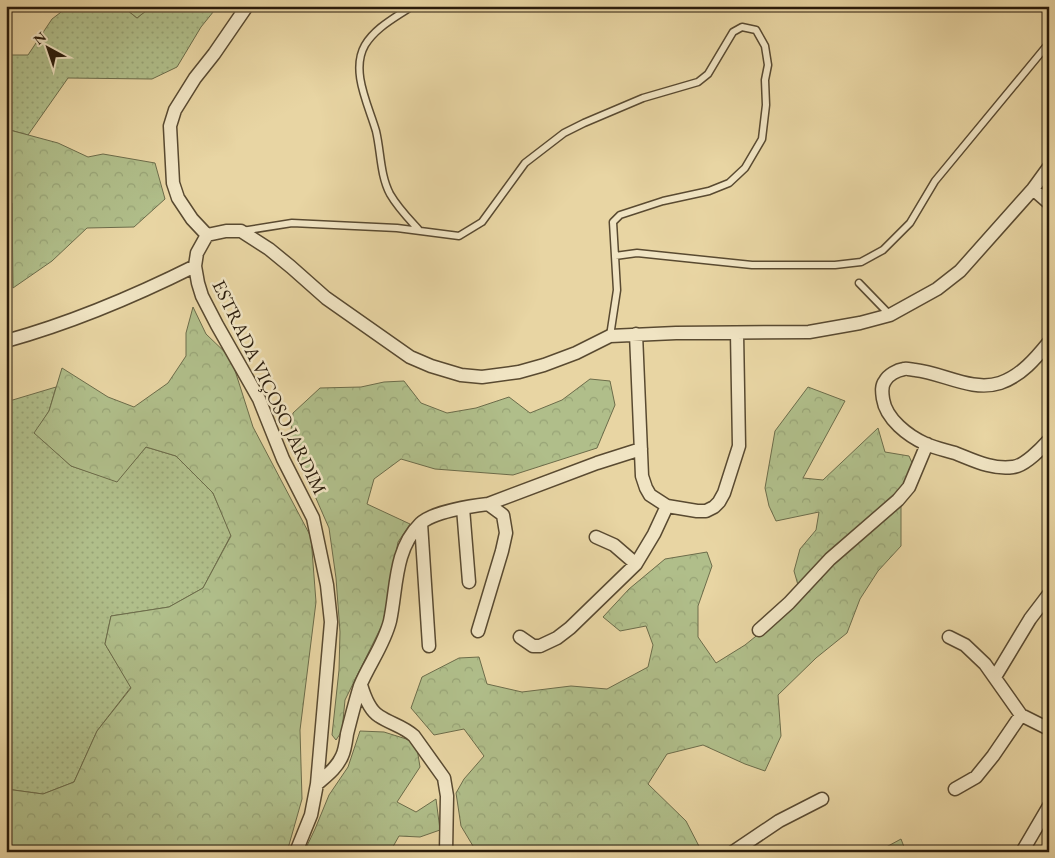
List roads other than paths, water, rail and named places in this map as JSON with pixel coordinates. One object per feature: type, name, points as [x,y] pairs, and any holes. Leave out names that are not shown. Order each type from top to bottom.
[{"type":"street","points":[[247,6],[195,78],[175,110],[170,126],[173,183],[178,198],[192,219],[208,235],[226,231],[241,231],[291,266],[326,298],[410,357],[460,375],[482,377],[519,372],[576,353],[610,336],[817,331],[890,315],[937,289],[960,270],[1049,168]]},
{"type":"street","points":[[1033,188],[1049,204]]},
{"type":"street","name":"ESTRADA VIÇOSO JARDIM","points":[[208,235],[197,253],[195,266],[202,296],[259,399],[283,458],[313,518],[324,568],[331,622],[317,784],[311,814],[296,852]]},
{"type":"street","points":[[6,341],[75,318],[139,292],[195,266]]},
{"type":"street","points":[[636,334],[642,476],[646,488],[657,501],[666,506],[706,511],[714,507],[724,493],[739,446],[737,333]]},
{"type":"street","points":[[1049,342],[1037,357],[1022,370],[1000,383],[984,386],[923,371],[903,369],[889,375],[884,382],[882,390],[884,408],[905,431],[927,444],[981,464],[1014,468],[1036,454],[1049,440]]},
{"type":"street","points":[[759,630],[789,603],[830,559],[898,500],[909,488],[927,444]]},
{"type":"street","points":[[317,784],[334,769],[342,756],[352,711],[361,685],[382,644],[390,622],[399,562],[406,545],[421,523],[445,512],[488,504],[597,462],[641,449]]},
{"type":"street","points":[[478,632],[506,533],[503,515],[488,504]]},
{"type":"street","points":[[520,637],[534,646],[548,643],[576,622],[636,564],[654,534],[666,506]]},
{"type":"street","points":[[463,508],[469,582]]},
{"type":"street","points":[[421,523],[429,646]]},
{"type":"street","points":[[596,537],[614,545],[636,564]]},
{"type":"street","points":[[995,677],[1030,620],[1049,594]]},
{"type":"street","points":[[949,637],[965,645],[985,664],[1021,715],[1049,729]]},
{"type":"street","points":[[361,685],[364,696],[373,712],[408,730],[420,743],[444,778],[447,796],[446,852]]},
{"type":"street","points":[[955,790],[976,777],[1021,715]]},
{"type":"street","points":[[733,852],[779,821],[822,799]]},
{"type":"street","points":[[1022,852],[1049,806]]},
{"type":"lane","points":[[412,6],[379,28],[365,46],[360,59],[362,88],[375,129],[384,180],[397,206],[419,230]]},
{"type":"lane","points":[[241,231],[292,223],[397,228],[459,236],[482,222],[525,163],[564,134],[584,123],[642,98],[698,82],[708,74],[733,32],[742,27],[756,30],[765,46],[768,65],[765,80],[766,105],[762,139],[745,168],[729,183],[620,215],[613,222],[617,290],[610,336]]},
{"type":"lane","points":[[615,256],[637,253],[752,265],[835,265],[861,262],[883,250],[910,223],[935,182],[1049,43]]},
{"type":"lane","points":[[859,284],[890,315]]}]
